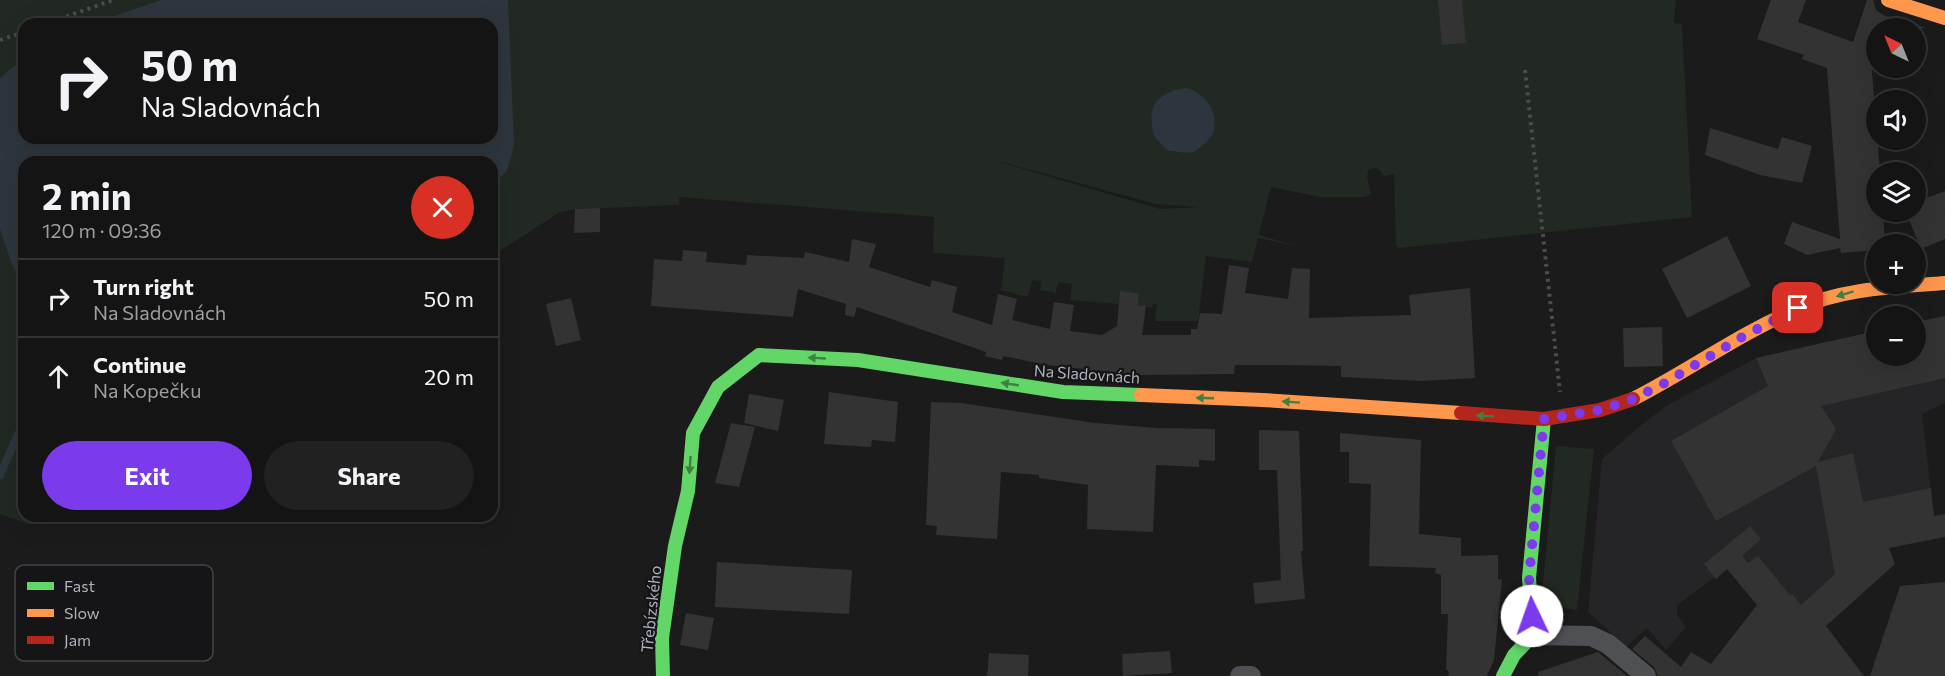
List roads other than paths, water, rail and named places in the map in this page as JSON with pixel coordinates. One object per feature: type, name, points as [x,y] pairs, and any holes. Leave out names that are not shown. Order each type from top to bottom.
[{"type":"street","points":[[1888,0],[1945,18]]},
{"type":"street","name":"Na Sladovnách","points":[[675,546],[688,491],[693,433],[718,387],[759,355],[858,360],[1063,392],[1263,400],[1454,415],[1544,419],[1600,410],[1631,400],[1798,308],[1856,291],[1945,283]]},
{"type":"street","points":[[1533,635],[1529,578],[1544,419]]},
{"type":"street","name":"Třebízského","points":[[663,676],[662,638],[675,546]]},
{"type":"street","points":[[1503,676],[1514,655],[1533,635],[1591,636],[1608,644],[1646,676]]},
{"type":"street","points":[[1240,676],[1251,676]]},
{"type":"waterway","points":[[0,475],[18,434]]}]
